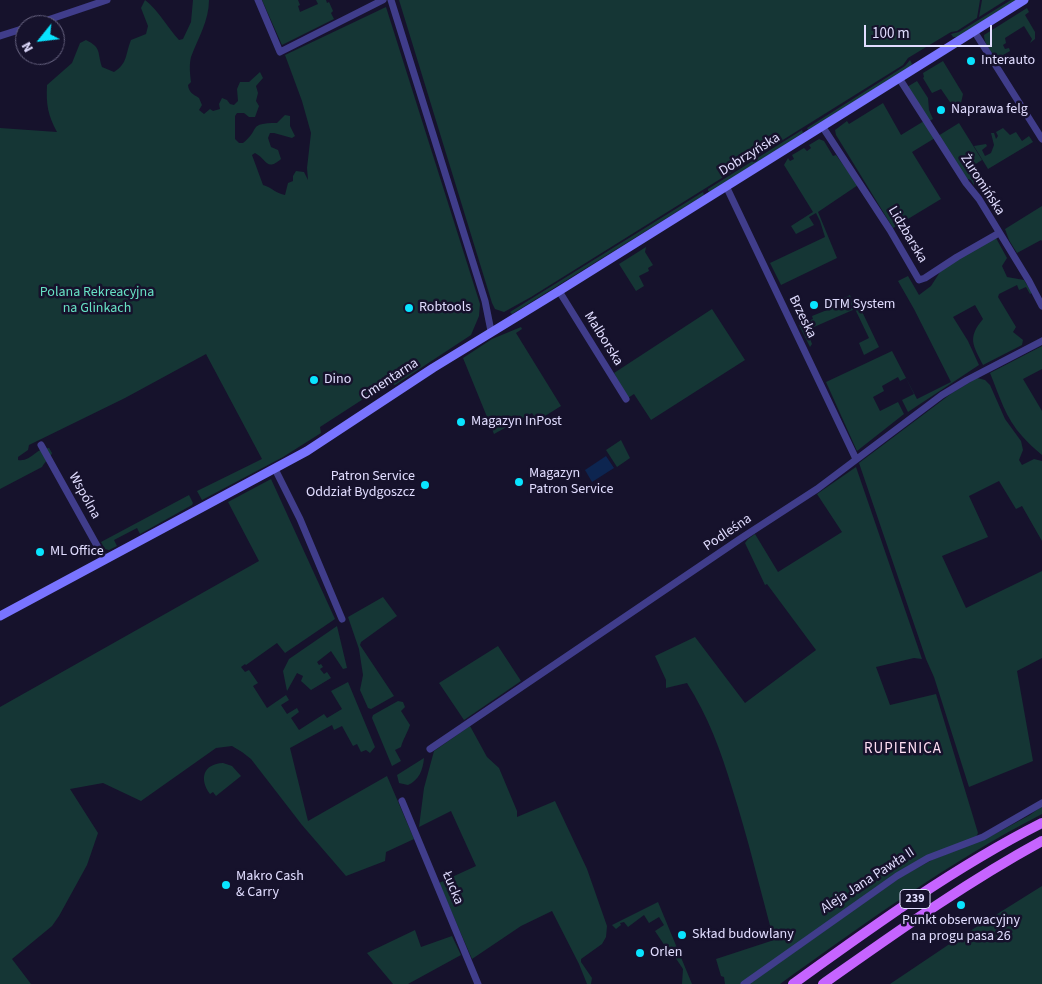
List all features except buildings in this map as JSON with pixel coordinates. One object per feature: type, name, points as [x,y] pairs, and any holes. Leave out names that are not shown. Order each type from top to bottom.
[{"type":"main road","name":"239","points":[[793,984],[912,901],[1004,843],[1042,823]]},
{"type":"main road","name":"239","points":[[823,984],[956,892],[1012,857],[1042,842]]},
{"type":"street","points":[[63,15],[107,0]]},
{"type":"street","points":[[258,0],[280,52],[383,0]]},
{"type":"street","points":[[391,0],[485,301],[491,331]]},
{"type":"street","name":"Dobrzyńska","points":[[491,331],[559,291],[1024,0]]},
{"type":"street","points":[[0,36],[15,31]]},
{"type":"street","points":[[974,31],[1042,139]]},
{"type":"street","name":"Żuromińska","points":[[899,78],[966,183],[979,200],[1029,281],[1042,306]]},
{"type":"street","name":"Lidzbarska","points":[[822,126],[876,208],[919,280],[999,233]]},
{"type":"street","name":"Brzeska","points":[[726,186],[856,459]]},
{"type":"street","name":"Malborska","points":[[559,291],[626,399]]},
{"type":"street","name":"Cmentarna","points":[[0,616],[307,451],[491,331]]},
{"type":"street","name":"Podleśna","points":[[430,749],[817,489],[942,395],[1042,341]]},
{"type":"street","name":"Wspólna","points":[[41,444],[105,560]]},
{"type":"street","points":[[275,469],[300,519],[342,619]]},
{"type":"street","name":"Łucka","points":[[402,801],[478,984]]},
{"type":"street","name":"Aleja Jana Pawła II","points":[[744,984],[897,876],[928,858],[983,837],[1042,803]]},
{"type":"green space","name":"Polana Rekreacyjna na Glinkach","points":[[145,0],[155,9],[179,40],[183,39],[191,22],[193,0],[209,0],[205,22],[191,57],[191,82],[188,85],[189,90],[199,98],[202,105],[199,110],[204,114],[210,109],[213,111],[220,109],[219,104],[222,98],[234,105],[238,101],[237,89],[240,82],[249,82],[260,72],[263,78],[256,86],[258,93],[256,101],[259,106],[255,117],[249,117],[244,113],[237,113],[235,116],[235,139],[239,143],[243,143],[258,126],[277,123],[285,115],[290,116],[290,126],[295,136],[292,138],[270,133],[268,138],[271,147],[278,150],[281,159],[276,163],[269,164],[255,153],[252,155],[263,185],[285,195],[288,183],[293,181],[296,171],[304,172],[308,180],[307,168],[311,133],[302,101],[285,55],[386,7],[480,304],[479,316],[471,335],[395,385],[388,383],[320,427],[321,433],[283,457],[202,500],[197,491],[262,459],[206,354],[125,398],[29,445],[28,450],[18,457],[18,460],[27,459],[44,449],[49,448],[52,453],[42,467],[0,489],[0,128],[57,132],[48,110],[47,85],[72,63],[80,43],[86,40],[97,48],[102,67],[114,72],[119,69],[124,62],[131,40],[146,34],[148,26],[141,8]]},
{"type":"green space","points":[[262,0],[298,0],[300,12],[318,4],[316,0],[326,0],[333,11],[331,13],[334,19],[282,45]]},
{"type":"green space","points":[[399,0],[980,0],[977,18],[908,58],[903,65],[504,312],[495,309],[492,303]]},
{"type":"green space","points":[[982,0],[1006,0],[979,17]]},
{"type":"green space","points":[[1011,0],[1016,0],[958,37],[953,37],[951,34],[959,32]]},
{"type":"green space","points":[[1027,8],[1029,12],[1025,15],[1035,32],[1035,39],[1030,43],[1032,39],[1024,26],[1005,38],[1006,43],[1003,45],[1005,49],[1009,48],[1010,51],[998,58],[988,48],[984,35]]},
{"type":"green space","points":[[910,60],[912,64],[910,67],[808,130],[807,128],[905,66]]},
{"type":"green space","points":[[943,61],[963,94],[961,103],[954,108],[941,89],[932,93],[923,78],[923,73]]},
{"type":"green space","points":[[917,81],[928,98],[929,110],[933,119],[929,121],[907,87]]},
{"type":"green space","points":[[883,103],[901,135],[924,121],[935,138],[912,152],[941,199],[893,228],[836,135],[835,130],[847,121],[849,124]]},
{"type":"green space","points":[[959,123],[982,160],[974,165],[980,174],[975,176],[974,185],[971,180],[965,178],[938,136]]},
{"type":"green space","points":[[1003,128],[1010,135],[1016,132],[1022,141],[1029,136],[1033,142],[988,169],[974,146],[986,144],[987,146],[982,150],[985,156],[991,153],[994,145],[991,133],[994,133],[996,139],[998,136],[996,132]]},
{"type":"green space","points":[[802,130],[803,133],[710,192],[708,191],[708,189]]},
{"type":"green space","points":[[819,139],[824,141],[833,156],[836,155],[858,185],[818,212],[837,258],[781,285],[770,263],[825,237],[816,213],[809,217],[814,225],[796,234],[791,226],[813,212],[784,165],[788,158],[790,161],[794,159],[792,155],[804,148],[807,151],[811,148],[809,145]]},
{"type":"green space","points":[[703,192],[704,195],[512,314],[510,312]]},
{"type":"green space","points":[[1042,206],[1042,241],[1017,253],[1005,229]]},
{"type":"green space","points":[[996,238],[1007,258],[1002,266],[1007,277],[1024,280],[1032,293],[1030,294],[1026,287],[1019,290],[1017,285],[999,294],[998,297],[1016,327],[1013,332],[1023,340],[1022,345],[983,365],[973,342],[975,331],[983,319],[975,305],[953,317],[968,341],[979,365],[908,412],[902,400],[914,394],[906,378],[900,381],[898,377],[882,386],[884,391],[873,397],[880,411],[898,402],[904,414],[857,451],[826,382],[892,351],[917,399],[951,382],[898,281],[908,276],[919,295],[931,286],[940,272],[953,262]]},
{"type":"green space","points":[[646,247],[645,252],[653,265],[648,268],[649,271],[639,276],[644,286],[636,291],[619,264]]},
{"type":"green space","points":[[850,295],[852,301],[856,299],[879,347],[864,355],[859,343],[869,338],[855,309],[814,327],[805,324],[803,329],[807,331],[808,328],[811,329],[809,336],[812,344],[810,347],[799,325],[813,319],[812,316],[827,310],[825,307]]},
{"type":"green space","points":[[712,309],[745,360],[651,420],[634,394],[628,398],[614,373]]},
{"type":"green space","points":[[521,327],[522,329],[516,333],[561,406],[537,421],[532,413],[494,434],[463,358],[492,339]]},
{"type":"green space","points":[[1042,346],[1042,369],[1023,379],[1042,411],[1042,455],[1016,429],[1003,406],[990,373]]},
{"type":"green space","points":[[977,378],[985,380],[990,385],[1005,419],[1021,441],[1023,450],[1019,460],[1022,465],[1034,459],[1042,461],[1042,541],[1022,506],[1016,509],[999,481],[969,496],[988,537],[942,556],[966,608],[1042,571],[1042,658],[1017,671],[1033,761],[969,787],[934,677],[926,659],[859,463],[952,393]]},
{"type":"green space","points":[[621,440],[630,458],[617,467],[606,450]]},
{"type":"green space","points":[[856,467],[922,659],[914,658],[876,667],[890,705],[936,694],[978,833],[976,837],[895,874],[740,984],[725,984],[716,959],[774,940],[738,807],[713,734],[687,683],[666,688],[666,680],[655,656],[695,637],[745,703],[816,650],[767,584],[765,585],[745,543],[755,534],[778,572],[842,532],[817,494]]},
{"type":"green space","points":[[271,479],[335,619],[285,653],[277,643],[241,667],[245,672],[249,670],[258,683],[253,686],[267,708],[286,695],[289,700],[281,705],[287,714],[297,708],[299,712],[291,718],[299,730],[324,714],[327,718],[342,709],[331,691],[348,682],[375,747],[370,753],[366,750],[361,752],[357,744],[353,746],[342,726],[334,730],[332,725],[290,748],[308,821],[387,776],[414,839],[386,852],[385,861],[346,876],[302,825],[251,759],[232,746],[216,748],[141,801],[103,783],[70,789],[98,833],[87,865],[52,926],[12,959],[31,984],[0,984],[0,707],[259,561],[228,502]]},
{"type":"green space","points":[[189,495],[193,503],[192,505],[140,534],[137,528],[114,540],[117,546],[109,550],[105,549],[101,542]]},
{"type":"green space","points":[[383,597],[397,616],[361,642],[360,645],[394,696],[371,709],[368,708],[360,690],[363,675],[359,649],[348,617]]},
{"type":"green space","points":[[337,626],[347,668],[343,669],[331,651],[317,662],[323,667],[320,669],[324,674],[327,672],[331,678],[311,690],[301,681],[303,676],[297,673],[287,691],[283,671],[289,659]]},
{"type":"green space","points":[[498,646],[521,681],[464,720],[439,683]]},
{"type":"green space","points":[[398,701],[403,702],[405,707],[401,711],[410,725],[401,747],[395,750],[401,761],[392,766],[372,718],[373,715]]},
{"type":"green space","points":[[470,726],[487,757],[499,768],[517,811],[517,817],[555,801],[587,869],[607,926],[606,937],[602,944],[581,959],[581,962],[592,978],[591,984],[587,984],[552,911],[521,926],[472,959],[439,883],[476,866],[451,811],[419,827],[424,788],[434,751]]},
{"type":"green space","points":[[424,758],[423,767],[415,780],[408,785],[399,783],[397,775]]},
{"type":"green space","points":[[223,763],[232,766],[241,776],[216,796],[213,792],[210,794],[207,788],[204,778],[205,773],[211,766]]},
{"type":"green space","points":[[1042,806],[1042,814],[941,873],[780,984],[749,984],[901,877],[932,860],[993,835],[1030,815]]},
{"type":"green space","points":[[1042,886],[1042,984],[890,984],[954,941]]},
{"type":"green space","points":[[658,902],[692,984],[682,984],[683,969],[655,931],[664,925],[659,917],[649,923],[644,915],[628,927],[624,922],[620,923],[621,925],[616,929],[612,925]]},
{"type":"green space","points":[[415,930],[421,947],[452,936],[461,955],[408,984],[393,984],[367,953]]},
{"type":"water","points":[[606,456],[614,468],[592,482],[585,470]]},
{"type":"place","name":"Interauto","points":[[971,61]]},
{"type":"place","name":"Naprawa felg","points":[[941,110]]},
{"type":"place","name":"DTM System","points":[[814,305]]},
{"type":"place","name":"Robtools","points":[[409,308]]},
{"type":"place","name":"Dino","points":[[314,380]]},
{"type":"place","name":"Magazyn InPost","points":[[461,422]]},
{"type":"place","name":"Magazyn Patron Service","points":[[519,482]]},
{"type":"place","name":"Patron Service Oddział Bydgoszcz","points":[[425,485]]},
{"type":"place","name":"ML Office","points":[[40,552]]},
{"type":"place","name":"Makro Cash & Carry","points":[[226,885]]},
{"type":"place","name":"Punkt obserwacyjny na progu pasa 26","points":[[961,905]]},
{"type":"place","name":"Skład budowlany","points":[[682,935]]},
{"type":"place","name":"Orlen","points":[[640,953]]},
{"type":"district","name":"RUPIENICA","points":[[903,750]]}]
